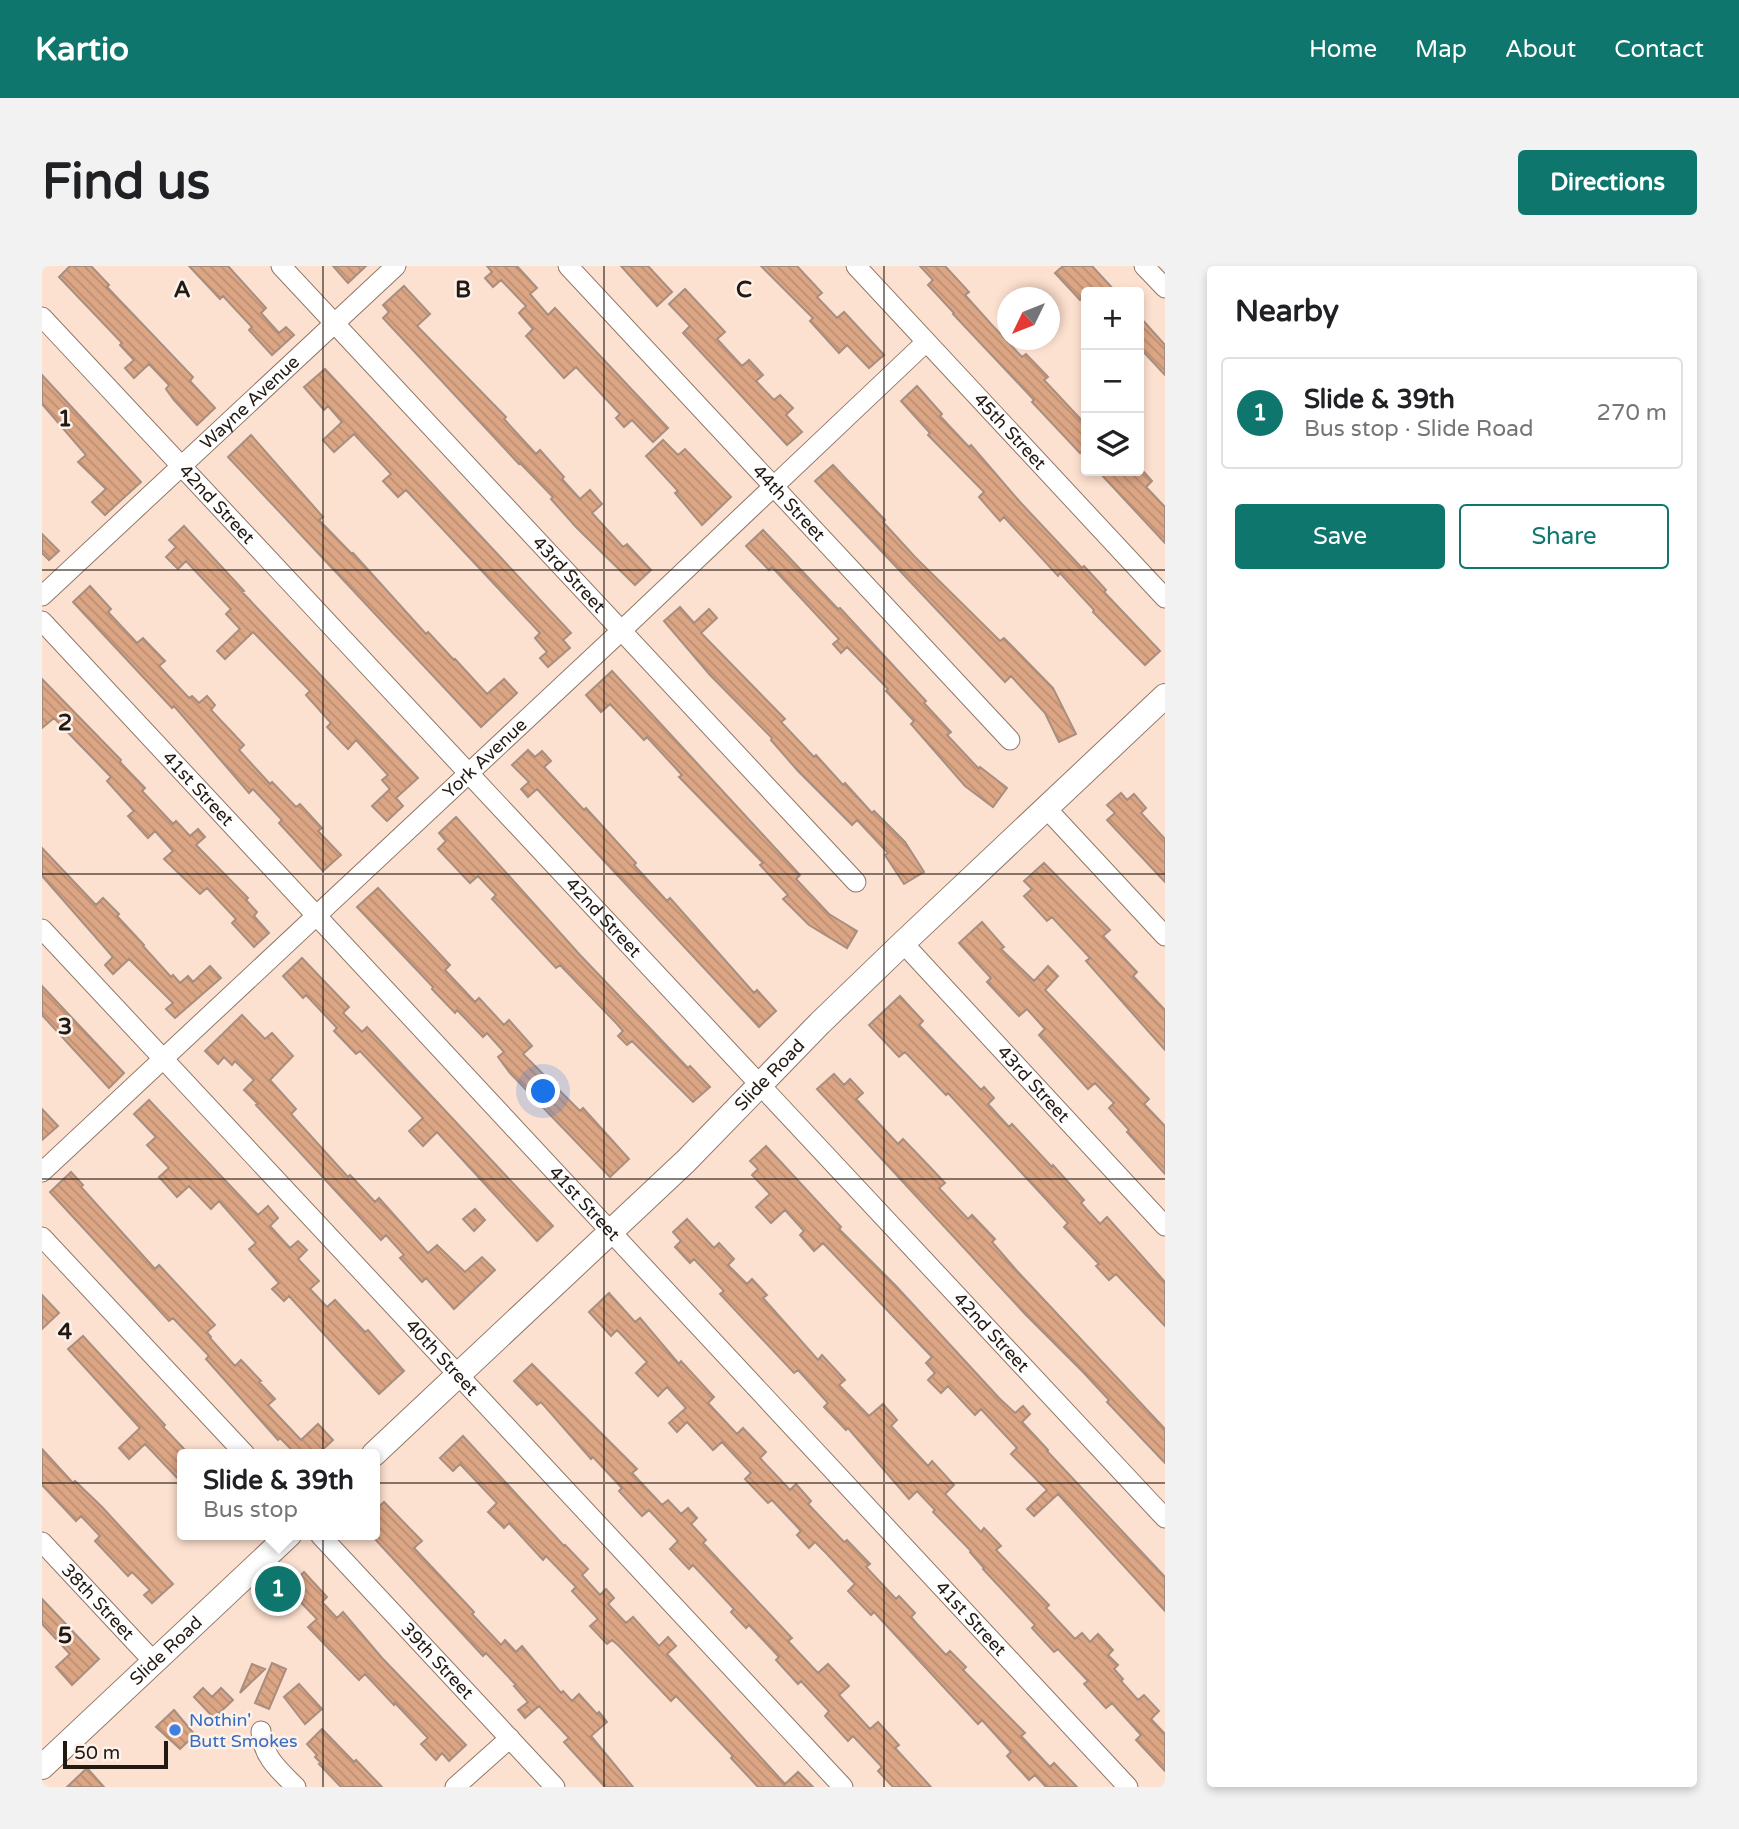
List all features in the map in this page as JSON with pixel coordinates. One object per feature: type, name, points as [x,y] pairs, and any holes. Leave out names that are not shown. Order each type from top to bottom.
[{"type":"main road","name":"Slide Road","points":[[379,1449],[695,1152],[903,943],[1165,696]]},
{"type":"main road","name":"Slide Road","points":[[42,1767],[284,1540]]},
{"type":"street","name":"43rd Street","points":[[281,266],[856,882]]},
{"type":"street","name":"Wayne Avenue","points":[[42,596],[396,266]]},
{"type":"street","name":"44th Street","points":[[568,266],[1010,740]]},
{"type":"street","name":"45th Street","points":[[856,266],[1165,598]]},
{"type":"street","points":[[1144,266],[1165,288]]},
{"type":"street","name":"42nd Street","points":[[42,317],[1165,1518]]},
{"type":"street","name":"York Avenue","points":[[42,1172],[926,342]]},
{"type":"street","name":"41st Street","points":[[42,621],[1128,1787]]},
{"type":"street","points":[[1046,808],[1165,936]]},
{"type":"street","name":"40th Street","points":[[42,929],[843,1787]]},
{"type":"street","name":"43rd Street","points":[[903,943],[1165,1226]]},
{"type":"street","points":[[42,1237],[240,1449]]},
{"type":"street","name":"39th Street","points":[[325,1540],[555,1787]]},
{"type":"street","name":"38th Street","points":[[42,1542],[154,1662]]},
{"type":"street","points":[[261,1731],[262,1745],[268,1758],[296,1787]]},
{"type":"street","points":[[455,1787],[509,1738]]},
{"type":"building","points":[[70,266],[91,266],[109,285],[107,287],[193,377],[190,381],[215,408],[197,425],[166,389],[169,385],[149,364],[134,378],[125,368],[134,360],[120,345],[122,343],[59,277]]},
{"type":"building","points":[[189,266],[228,266],[266,308],[261,313],[279,333],[286,327],[294,335],[272,355],[249,330],[252,327],[223,296],[220,299]]},
{"type":"building","points":[[333,266],[366,266],[348,283]]},
{"type":"building","points":[[487,266],[517,266],[537,288],[530,294],[548,315],[555,308],[668,428],[653,442],[632,420],[624,427],[616,418],[620,414],[576,367],[564,378],[526,336],[533,329],[519,313],[526,306],[501,280],[493,287],[485,278],[492,272]]},
{"type":"building","points":[[621,266],[648,266],[672,292],[657,306]]},
{"type":"building","points":[[761,266],[797,266],[822,293],[817,297],[837,318],[844,312],[884,355],[869,368],[847,345],[839,353],[810,321],[813,318]]},
{"type":"building","points":[[920,266],[945,266],[969,292],[965,295],[997,330],[997,350],[1015,350],[1022,357],[1026,354],[1048,377],[1044,380],[1081,420],[1080,453],[928,285],[933,280]]},
{"type":"building","points":[[1063,266],[1092,266],[1111,287],[1081,287],[1080,300],[1055,273]]},
{"type":"building","points":[[404,286],[430,314],[417,326],[506,417],[504,419],[536,454],[540,450],[580,499],[590,490],[602,504],[592,513],[623,547],[627,544],[651,570],[635,585],[576,527],[551,499],[553,497],[383,318],[389,312],[383,305]]},
{"type":"building","points":[[685,289],[725,332],[717,339],[742,366],[749,360],[763,375],[756,381],[774,400],[780,395],[793,408],[786,415],[802,432],[787,445],[683,333],[690,326],[669,304]]},
{"type":"building","points":[[1144,322],[1165,345],[1165,375],[1144,352]]},
{"type":"building","points":[[325,369],[571,633],[563,640],[570,648],[548,667],[540,658],[547,652],[535,638],[540,633],[406,490],[398,497],[383,481],[391,474],[354,434],[334,452],[323,440],[342,422],[328,406],[324,410],[304,387]]},
{"type":"building","points":[[42,375],[141,482],[105,515],[92,502],[106,489],[78,462],[86,455],[42,404]]},
{"type":"building","points":[[917,386],[942,414],[940,416],[969,447],[971,445],[1020,502],[1082,568],[1084,566],[1106,590],[1104,592],[1160,651],[1145,665],[1004,517],[1000,521],[979,497],[984,492],[928,435],[930,433],[901,401]]},
{"type":"building","points":[[251,435],[323,517],[319,520],[353,553],[426,634],[428,632],[487,694],[504,679],[517,693],[481,727],[228,457]]},
{"type":"building","points":[[663,440],[678,455],[685,449],[731,497],[702,525],[675,493],[678,491],[646,456]]},
{"type":"building","points":[[833,465],[885,520],[883,522],[915,557],[1000,641],[1004,638],[1053,688],[1076,734],[1059,742],[1045,713],[1011,676],[1005,682],[815,481]]},
{"type":"building","points":[[1144,472],[1152,481],[1146,487],[1165,507],[1165,543],[1103,476],[1144,476]]},
{"type":"building","points":[[184,526],[244,591],[242,592],[418,778],[396,798],[403,806],[387,821],[372,806],[390,789],[382,780],[388,775],[356,740],[348,749],[327,727],[331,723],[306,695],[310,691],[253,632],[225,659],[217,651],[240,629],[226,614],[231,609],[186,561],[178,569],[166,557],[176,547],[169,540]]},
{"type":"building","points":[[763,530],[926,701],[924,703],[951,732],[947,735],[979,769],[980,767],[1007,788],[993,807],[965,786],[911,724],[914,721],[886,691],[888,689],[847,647],[841,653],[833,644],[839,639],[772,567],[769,570],[746,546]]},
{"type":"building","points":[[42,534],[59,551],[49,560],[42,553]]},
{"type":"building","points":[[90,586],[111,609],[108,612],[137,643],[143,638],[165,661],[159,666],[189,698],[192,696],[199,703],[207,696],[215,705],[211,710],[244,745],[239,750],[270,784],[272,782],[296,807],[300,804],[322,828],[318,831],[341,855],[323,871],[279,823],[282,820],[253,789],[249,793],[174,706],[172,708],[73,602]]},
{"type":"building","points":[[680,607],[694,623],[709,609],[717,618],[701,633],[785,719],[781,722],[814,757],[816,755],[843,785],[845,783],[872,813],[874,811],[905,842],[924,872],[904,884],[885,855],[888,853],[857,820],[852,825],[798,771],[772,738],[710,675],[664,621]]},
{"type":"building","points":[[612,671],[800,875],[796,879],[829,914],[857,931],[847,948],[809,925],[783,899],[788,895],[760,865],[763,863],[679,777],[682,775],[647,737],[644,740],[610,704],[601,712],[586,695]]},
{"type":"building","points":[[42,679],[121,760],[145,788],[142,791],[173,824],[176,821],[190,836],[198,829],[205,837],[196,845],[248,898],[246,900],[257,912],[254,916],[269,933],[254,947],[232,923],[236,919],[207,888],[200,894],[164,859],[173,851],[155,831],[148,838],[128,816],[134,811],[107,781],[111,777],[54,718],[42,728]]},
{"type":"building","points":[[528,750],[535,757],[542,751],[551,761],[544,767],[584,810],[586,808],[667,901],[670,898],[754,993],[757,990],[776,1011],[759,1027],[537,789],[528,797],[521,789],[529,782],[512,765]]},
{"type":"building","points":[[1121,793],[1127,800],[1134,794],[1146,808],[1141,813],[1165,839],[1165,882],[1107,820],[1115,813],[1107,805]]},
{"type":"building","points":[[456,817],[580,955],[688,1068],[690,1066],[710,1087],[693,1102],[632,1041],[627,1045],[618,1036],[623,1031],[617,1024],[560,965],[556,968],[492,899],[496,895],[478,876],[470,883],[438,849],[446,841],[439,833]]},
{"type":"building","points":[[42,848],[96,905],[103,898],[119,914],[117,916],[171,977],[173,975],[180,983],[188,976],[193,982],[210,966],[221,978],[175,1018],[166,1009],[173,1003],[129,959],[113,974],[105,965],[113,957],[42,876]]},
{"type":"building","points":[[1044,863],[1110,930],[1103,936],[1137,972],[1133,976],[1165,1010],[1165,1050],[1086,961],[1090,958],[1052,917],[1047,921],[1024,896],[1032,889],[1024,881]]},
{"type":"building","points":[[378,888],[450,965],[445,970],[475,1002],[479,998],[504,1025],[509,1020],[532,1046],[523,1054],[580,1111],[583,1108],[629,1159],[610,1177],[510,1073],[498,1057],[504,1052],[487,1033],[483,1037],[457,1010],[455,1013],[357,907]]},
{"type":"building","points":[[982,922],[1004,947],[1001,949],[1034,981],[1048,966],[1058,976],[1045,990],[1149,1099],[1144,1104],[1165,1126],[1165,1174],[1109,1108],[1114,1103],[1095,1083],[1088,1089],[1039,1035],[1045,1029],[1027,1009],[1019,1016],[987,982],[991,978],[959,943]]},
{"type":"building","points":[[302,958],[349,1007],[343,1013],[362,1032],[367,1027],[553,1226],[537,1241],[437,1132],[423,1146],[409,1131],[423,1118],[360,1051],[356,1054],[334,1031],[337,1028],[306,995],[303,998],[283,976]]},
{"type":"building","points":[[42,986],[124,1073],[109,1088],[42,1015]]},
{"type":"building","points":[[900,996],[923,1021],[919,1025],[981,1090],[984,1087],[994,1098],[988,1104],[1009,1127],[1012,1124],[1052,1167],[1053,1165],[1084,1200],[1081,1203],[1100,1224],[1107,1217],[1165,1282],[1165,1326],[1116,1274],[1109,1280],[1096,1266],[1099,1264],[1064,1227],[1068,1223],[948,1093],[946,1095],[905,1052],[899,1057],[869,1025]]},
{"type":"building","points":[[242,1015],[265,1039],[272,1033],[293,1056],[270,1080],[296,1109],[291,1114],[348,1177],[350,1175],[375,1202],[379,1198],[428,1253],[437,1245],[465,1272],[482,1257],[495,1270],[454,1309],[426,1278],[422,1282],[400,1258],[404,1255],[386,1235],[381,1240],[256,1105],[258,1104],[244,1090],[254,1080],[235,1061],[232,1065],[224,1057],[218,1064],[205,1051]]},
{"type":"building","points":[[834,1074],[844,1085],[850,1079],[863,1093],[856,1099],[898,1144],[903,1139],[945,1183],[939,1188],[968,1219],[972,1215],[995,1239],[992,1242],[1017,1271],[1165,1429],[1165,1463],[817,1089]]},
{"type":"building","points":[[149,1100],[258,1215],[268,1206],[278,1218],[270,1226],[290,1248],[298,1241],[307,1250],[298,1259],[319,1281],[310,1289],[327,1307],[335,1300],[365,1332],[368,1330],[404,1371],[379,1394],[289,1296],[284,1301],[272,1289],[279,1283],[249,1249],[256,1243],[219,1201],[211,1209],[189,1186],[177,1197],[159,1177],[169,1168],[147,1145],[156,1137],[134,1114]]},
{"type":"building","points":[[42,1109],[58,1126],[42,1140]]},
{"type":"building","points":[[766,1146],[841,1227],[839,1229],[896,1286],[999,1398],[1015,1413],[1023,1406],[1030,1414],[1022,1422],[1165,1577],[1165,1611],[1058,1494],[1034,1516],[1027,1509],[1047,1490],[1011,1454],[1017,1448],[981,1409],[975,1415],[948,1386],[941,1393],[928,1380],[935,1373],[926,1363],[932,1357],[823,1243],[814,1251],[800,1235],[804,1231],[785,1210],[771,1223],[756,1207],[770,1194],[752,1175],[758,1169],[750,1161]]},
{"type":"building","points":[[71,1172],[83,1185],[81,1187],[155,1269],[159,1265],[215,1325],[207,1332],[210,1338],[235,1366],[241,1360],[261,1381],[259,1382],[275,1399],[268,1405],[301,1440],[318,1424],[333,1440],[323,1449],[291,1449],[280,1438],[278,1440],[206,1359],[209,1356],[173,1318],[169,1321],[50,1192]]},
{"type":"building","points":[[475,1209],[485,1220],[474,1231],[463,1219]]},
{"type":"building","points":[[687,1219],[714,1248],[719,1243],[734,1259],[728,1265],[747,1284],[752,1279],[767,1295],[763,1298],[818,1360],[822,1355],[845,1380],[839,1385],[869,1416],[883,1404],[897,1420],[891,1426],[928,1466],[932,1461],[954,1485],[945,1494],[981,1532],[984,1528],[1001,1546],[996,1550],[1049,1605],[1046,1608],[1075,1639],[1082,1633],[1090,1642],[1098,1634],[1113,1650],[1108,1655],[1118,1665],[1114,1669],[1123,1679],[1121,1681],[1138,1700],[1144,1695],[1159,1711],[1151,1719],[1165,1734],[1165,1771],[1136,1740],[1141,1735],[1112,1703],[1106,1708],[1084,1684],[1088,1681],[1058,1649],[1054,1652],[1032,1628],[1035,1625],[933,1512],[935,1510],[917,1491],[909,1499],[848,1428],[846,1430],[824,1407],[828,1403],[798,1370],[794,1373],[720,1294],[724,1291],[694,1259],[690,1263],[675,1247],[681,1241],[673,1232]]},
{"type":"building","points":[[609,1293],[635,1322],[640,1318],[679,1364],[681,1361],[714,1397],[708,1403],[737,1434],[743,1428],[766,1452],[760,1458],[790,1490],[796,1484],[811,1501],[808,1504],[844,1542],[847,1540],[870,1564],[866,1567],[896,1599],[899,1596],[915,1613],[911,1617],[946,1655],[950,1651],[966,1667],[963,1670],[1025,1733],[1021,1736],[1050,1767],[1054,1763],[1077,1787],[1046,1787],[1035,1775],[1029,1780],[1007,1756],[1011,1752],[982,1720],[978,1724],[874,1612],[871,1615],[848,1591],[855,1584],[826,1553],[815,1542],[809,1548],[797,1535],[801,1531],[772,1500],[768,1503],[745,1479],[751,1473],[722,1442],[713,1450],[687,1422],[677,1432],[669,1423],[686,1408],[667,1387],[658,1396],[636,1373],[647,1362],[617,1330],[611,1336],[589,1312]]},
{"type":"building","points":[[42,1295],[59,1313],[42,1329]]},
{"type":"building","points":[[83,1336],[165,1425],[163,1427],[184,1449],[177,1449],[177,1478],[145,1444],[129,1459],[119,1448],[140,1428],[68,1349]]},
{"type":"building","points":[[532,1364],[637,1469],[632,1473],[662,1505],[668,1500],[681,1514],[688,1508],[697,1518],[691,1524],[706,1540],[703,1543],[792,1638],[788,1641],[818,1673],[828,1664],[849,1686],[839,1695],[870,1729],[878,1722],[899,1745],[895,1748],[931,1787],[893,1787],[878,1771],[882,1767],[853,1736],[848,1741],[825,1716],[829,1711],[801,1681],[798,1684],[776,1660],[779,1657],[749,1625],[746,1628],[731,1612],[734,1609],[693,1565],[689,1569],[670,1549],[678,1541],[649,1510],[642,1516],[619,1491],[622,1488],[593,1457],[591,1459],[541,1402],[537,1405],[514,1381]]},
{"type":"building","points":[[463,1436],[588,1569],[582,1575],[600,1595],[606,1589],[614,1598],[608,1604],[626,1623],[633,1617],[659,1646],[668,1637],[676,1646],[667,1654],[785,1784],[798,1772],[813,1787],[758,1787],[731,1758],[733,1756],[676,1696],[671,1701],[619,1646],[612,1640],[607,1644],[590,1626],[598,1619],[572,1591],[576,1587],[546,1556],[543,1560],[509,1523],[504,1528],[488,1512],[497,1503],[460,1464],[453,1471],[440,1458]]},
{"type":"building","points":[[42,1449],[73,1483],[75,1481],[102,1507],[173,1584],[152,1603],[144,1595],[150,1590],[132,1572],[128,1576],[95,1541],[100,1536],[81,1516],[76,1521],[42,1485]]},
{"type":"building","points":[[384,1502],[422,1541],[414,1548],[501,1645],[505,1640],[516,1652],[522,1646],[561,1693],[563,1691],[572,1701],[579,1694],[597,1714],[599,1712],[607,1722],[591,1736],[633,1787],[605,1787],[564,1742],[569,1738],[539,1706],[525,1718],[518,1710],[528,1702],[514,1686],[516,1685],[486,1653],[483,1656],[376,1540],[380,1540],[380,1506]]},
{"type":"building","points":[[304,1572],[327,1597],[322,1602],[337,1618],[343,1612],[382,1658],[466,1745],[449,1761],[442,1753],[436,1760],[421,1744],[428,1738],[395,1703],[394,1705],[365,1674],[359,1680],[308,1627],[317,1619],[287,1588]]},
{"type":"building","points":[[42,1599],[99,1659],[72,1685],[56,1667],[70,1654],[42,1624]]},
{"type":"building","points":[[272,1663],[286,1669],[269,1709],[255,1703]]},
{"type":"building","points":[[252,1664],[265,1669],[240,1693]]},
{"type":"building","points":[[299,1684],[322,1709],[305,1724],[284,1697]]},
{"type":"building","points":[[203,1688],[212,1697],[221,1688],[233,1700],[214,1718],[194,1697]]},
{"type":"building","name":"Nothin' Butt Smokes","points":[[174,1710],[195,1735],[180,1749],[156,1727]]},
{"type":"building","points":[[322,1729],[382,1787],[341,1787],[319,1764],[321,1763],[315,1757],[317,1755],[307,1744]]},
{"type":"building","points":[[87,1768],[104,1787],[67,1787]]},
{"type":"place","name":"Slide & 39th","points":[[278,1589]]},
{"type":"place","name":"Nothin' Butt Smokes","points":[[175,1730]]}]
